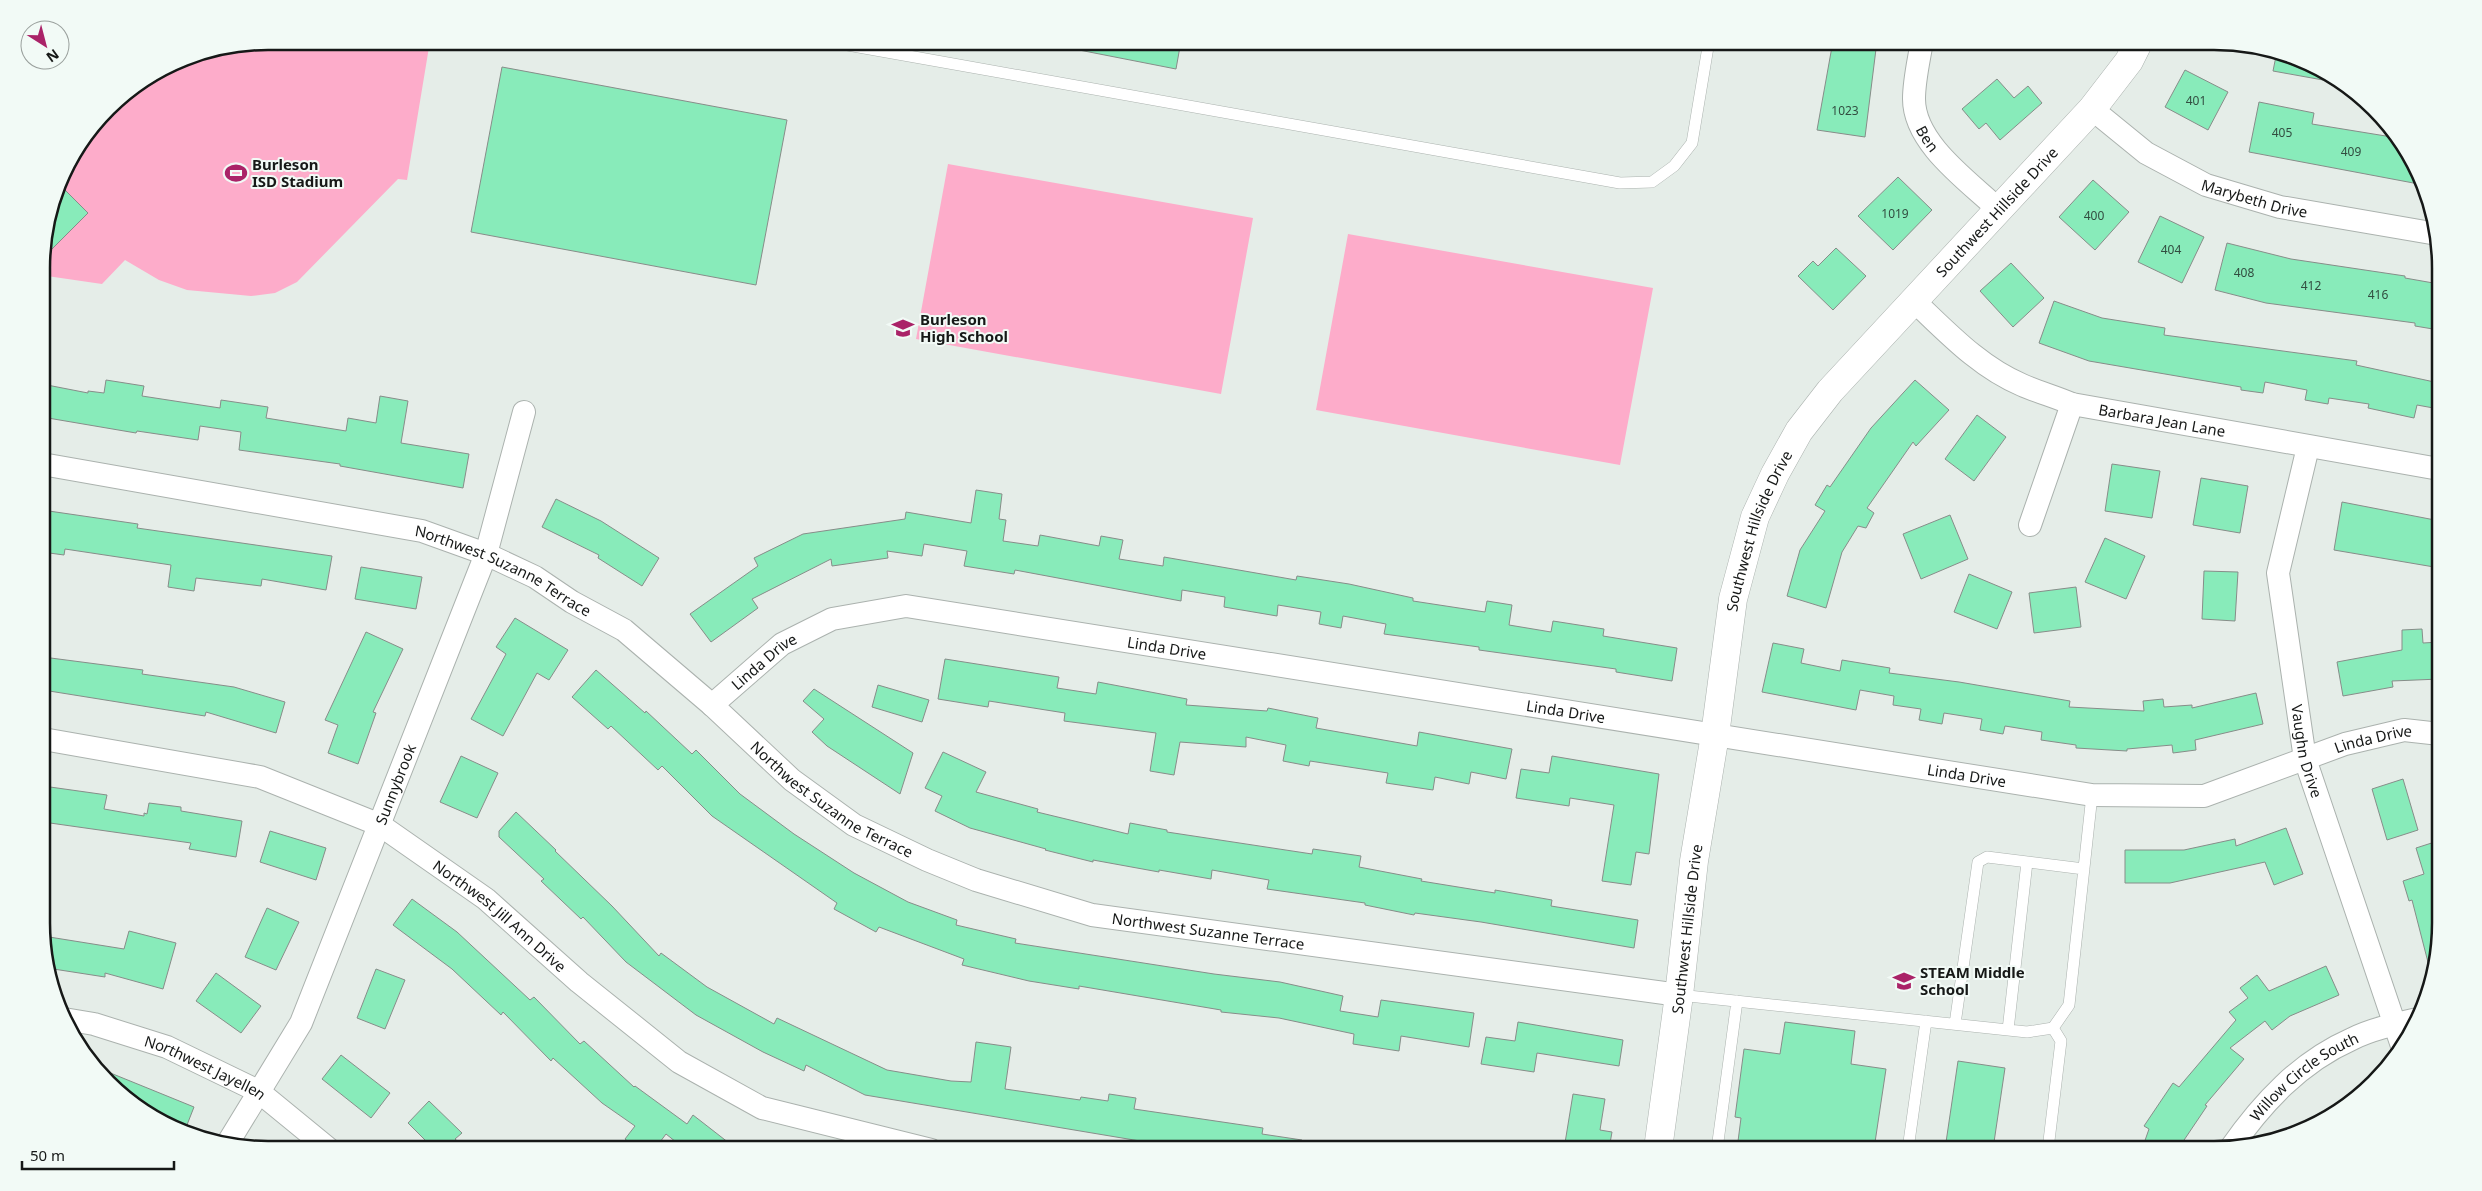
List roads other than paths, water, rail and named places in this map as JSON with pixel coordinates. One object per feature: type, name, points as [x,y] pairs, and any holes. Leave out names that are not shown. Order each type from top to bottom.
[{"type":"street","name":"Ben","points":[[1921,50],[1914,100],[1918,122],[1931,145],[1999,210]]},
{"type":"street","name":"Southwest Hillside Drive","points":[[1659,1141],[1680,995],[1694,861],[1715,734],[1733,599],[1755,517],[1775,474],[1813,412],[1913,300],[2092,109],[2129,61],[2134,50]]},
{"type":"street","name":"Marybeth Drive","points":[[2092,109],[2146,153],[2206,185],[2280,207],[2429,232]]},
{"type":"street","name":"Barbara Jean Lane","points":[[1913,300],[1960,344],[1989,366],[2020,385],[2072,404],[2432,469]]},
{"type":"street","points":[[2030,525],[2072,404]]},
{"type":"street","name":"Sunnybrook","points":[[231,1138],[301,1023],[486,554],[524,412]]},
{"type":"street","name":"Vaughn Drive","points":[[2308,447],[2278,573],[2305,759],[2399,1038]]},
{"type":"street","name":"Northwest Suzanne Terrace","points":[[50,465],[422,531],[486,554],[535,578],[572,602],[624,630],[712,705],[792,780],[854,825],[927,860],[976,880],[1092,915],[1680,995]]},
{"type":"street","name":"Linda Drive","points":[[712,705],[782,644],[832,619],[906,606],[1715,734],[2092,796],[2204,796],[2345,744],[2404,730],[2432,733]]},
{"type":"street","name":"Northwest Jill Ann Drive","points":[[50,740],[260,777],[380,825],[486,898],[579,982],[679,1062],[762,1108],[895,1141]]},
{"type":"street","name":"Northwest Jayellen","points":[[74,1021],[94,1024],[167,1047],[258,1091],[319,1141]]},
{"type":"street","name":"Willow Circle South","points":[[2237,1140],[2281,1086],[2315,1059],[2352,1038],[2408,1022]]},
{"type":"lane","points":[[875,50],[1620,183],[1652,182],[1674,166],[1692,143],[1708,50]]},
{"type":"lane","points":[[1680,995],[2027,1032],[2053,1028],[2068,1005],[2092,796]]},
{"type":"lane","points":[[1955,1024],[1978,862],[1987,857],[2084,869]]},
{"type":"lane","points":[[2008,1030],[2027,862]]},
{"type":"lane","points":[[1718,1141],[1737,1001]]},
{"type":"lane","points":[[1909,1141],[1926,1021]]},
{"type":"lane","points":[[2049,1141],[2061,1041],[2053,1028]]},
{"type":"place","name":"Burleson ISD Stadium","points":[[236,173]]},
{"type":"place","name":"Burleson High School","points":[[903,328]]},
{"type":"place","name":"STEAM Middle School","points":[[1904,981]]}]
